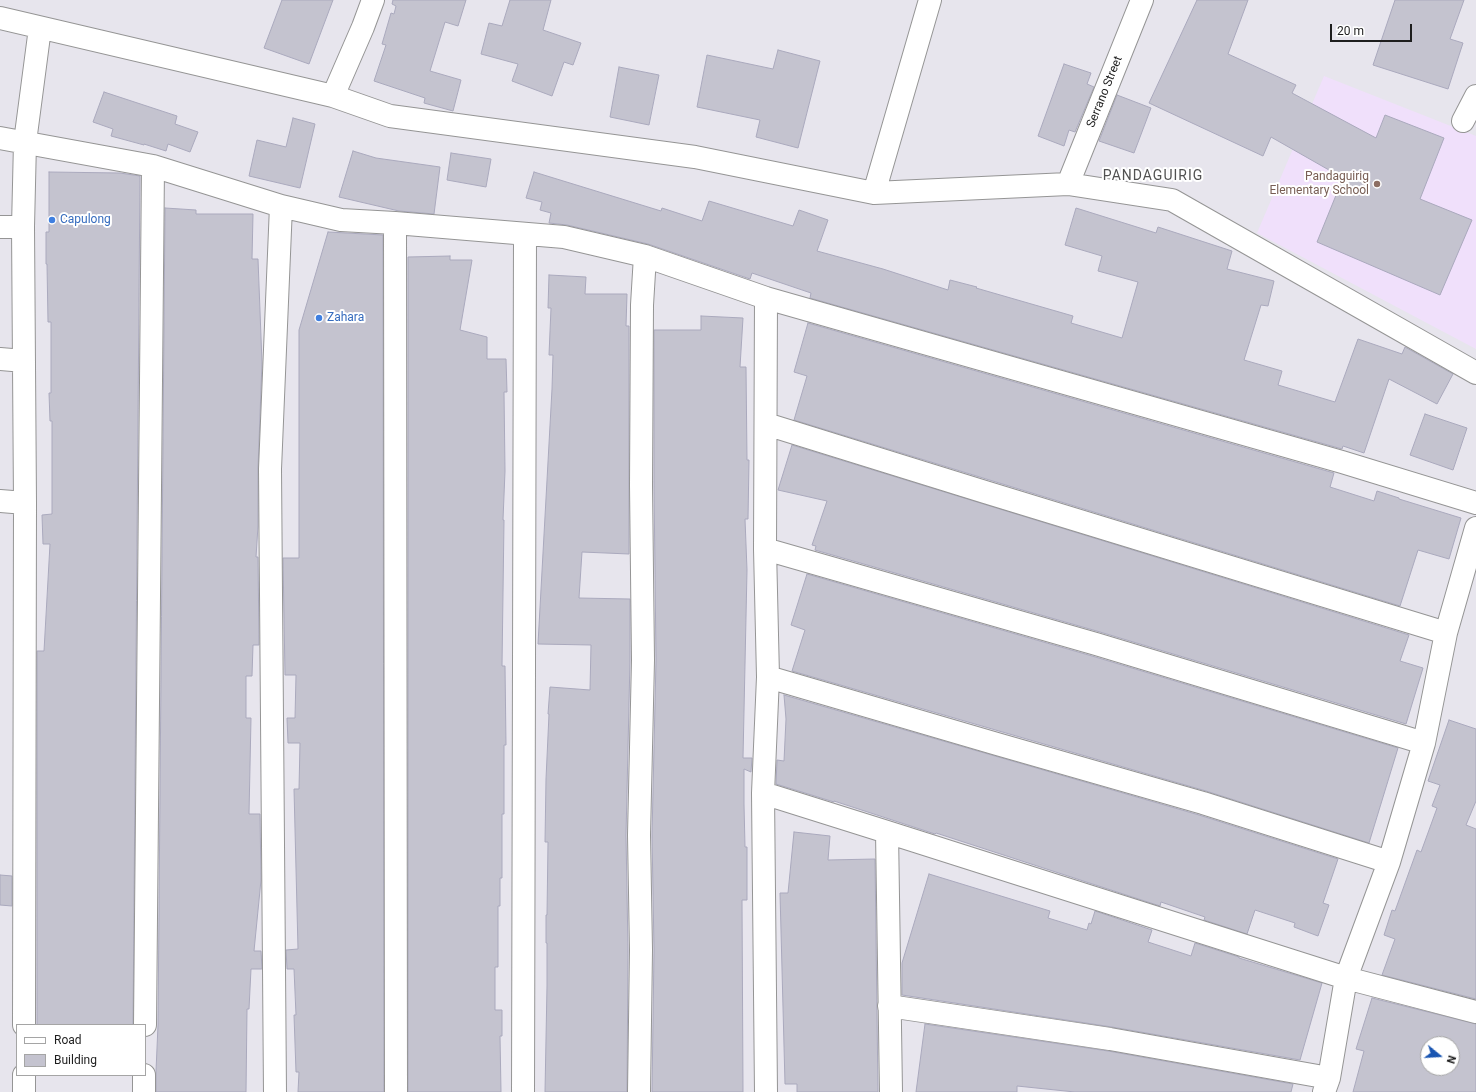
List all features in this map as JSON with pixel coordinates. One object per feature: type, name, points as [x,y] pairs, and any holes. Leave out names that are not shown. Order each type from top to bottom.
[{"type":"street","points":[[333,96],[364,27],[373,0]]},
{"type":"street","points":[[874,193],[930,0]]},
{"type":"street","name":"Serrano Street","points":[[1068,184],[1142,0]]},
{"type":"street","points":[[0,18],[333,96],[390,116],[695,157],[874,193],[1068,184],[1172,200],[1476,373]]},
{"type":"street","points":[[24,1024],[25,503],[23,227],[25,142],[40,28]]},
{"type":"street","points":[[1463,121],[1476,96]]},
{"type":"street","points":[[0,138],[153,166],[281,206],[341,220],[394,222],[564,237],[645,256],[766,298],[1342,462],[1476,502]]},
{"type":"street","points":[[145,1024],[153,166]]},
{"type":"street","points":[[275,1092],[270,469],[281,206]]},
{"type":"street","points":[[394,222],[396,1092]]},
{"type":"street","points":[[0,227],[23,227]]},
{"type":"street","points":[[522,1092],[525,234]]},
{"type":"street","points":[[638,1092],[641,950],[639,835],[643,660],[641,485],[642,305],[645,256]]},
{"type":"street","points":[[766,298],[766,549],[768,677],[763,794],[766,1092]]},
{"type":"street","points":[[0,359],[24,361]]},
{"type":"street","points":[[766,424],[1446,633]]},
{"type":"street","points":[[0,501],[25,503]]},
{"type":"street","points":[[890,1006],[1110,1039],[1327,1085],[1346,978],[1389,862],[1424,742],[1446,633],[1476,528]]},
{"type":"street","points":[[766,549],[1096,644],[1424,742]]},
{"type":"street","points":[[768,677],[1203,803],[1389,862]]},
{"type":"street","points":[[763,794],[1346,978],[1476,1012]]},
{"type":"street","points":[[887,832],[891,1092]]},
{"type":"street","points":[[24,1076],[24,1092]]},
{"type":"street","points":[[144,1076],[144,1092]]},
{"type":"shaded area","name":"Pandaguirig Elementary School","points":[[1324,76],[1476,136],[1476,349],[1257,233]]},
{"type":"building","points":[[282,0],[333,0],[309,64],[264,48]]},
{"type":"building","points":[[393,0],[466,0],[458,26],[445,22],[430,71],[461,80],[453,111],[424,103],[425,98],[374,81],[386,45],[382,44],[391,13],[394,14],[396,6],[392,4]]},
{"type":"building","points":[[510,0],[551,0],[543,30],[581,43],[573,65],[564,62],[552,96],[512,81],[518,64],[481,54],[489,23],[502,26]]},
{"type":"building","points":[[1197,0],[1248,0],[1228,54],[1296,85],[1292,93],[1376,138],[1385,115],[1444,138],[1420,199],[1472,220],[1440,295],[1317,242],[1343,178],[1271,137],[1263,156],[1149,103]]},
{"type":"building","points":[[1395,0],[1464,0],[1450,39],[1463,43],[1448,89],[1373,65]]},
{"type":"building","points":[[778,50],[820,61],[798,148],[756,137],[760,120],[697,107],[707,55],[773,69]]},
{"type":"building","points":[[1064,64],[1091,73],[1087,84],[1094,87],[1075,132],[1069,130],[1064,146],[1038,136]]},
{"type":"building","points":[[619,67],[659,75],[649,125],[610,117]]},
{"type":"building","points":[[104,92],[177,116],[175,124],[198,132],[190,152],[168,144],[166,151],[111,136],[113,129],[93,122]]},
{"type":"building","points":[[1117,95],[1151,108],[1134,153],[1099,141]]},
{"type":"building","points":[[293,118],[315,124],[300,188],[249,176],[257,140],[286,147]]},
{"type":"building","points":[[353,151],[376,158],[440,167],[434,214],[399,211],[339,197]]},
{"type":"building","points":[[451,153],[491,159],[486,187],[447,180]]},
{"type":"building","points":[[49,172],[120,173],[140,176],[133,1024],[37,1024],[37,651],[44,651],[50,544],[43,544],[42,515],[52,514],[52,421],[50,421],[49,393],[51,393],[51,322],[48,322],[46,264],[46,232],[49,232]]},
{"type":"building","points":[[534,172],[661,211],[662,208],[702,221],[709,201],[793,226],[799,210],[828,220],[817,251],[883,269],[948,290],[950,280],[977,287],[976,288],[1073,316],[1071,323],[1122,338],[1138,282],[1098,271],[1102,256],[1065,245],[1076,208],[1156,233],[1158,227],[1232,251],[1227,269],[1274,281],[1268,306],[1261,305],[1244,360],[1282,371],[1278,385],[1335,402],[1358,339],[1402,354],[1405,347],[1453,374],[1437,404],[1389,379],[1364,453],[1343,446],[1342,449],[810,298],[811,293],[752,273],[750,279],[648,244],[567,225],[549,223],[551,213],[540,210],[542,202],[526,198]]},
{"type":"building","points":[[165,208],[196,210],[196,214],[253,214],[252,259],[258,259],[262,363],[256,557],[258,557],[259,645],[253,645],[252,676],[246,676],[246,718],[251,718],[249,814],[260,814],[261,880],[254,951],[261,951],[262,969],[251,969],[249,1009],[247,1009],[246,1092],[156,1092],[158,1025]]},
{"type":"building","points":[[328,232],[383,235],[384,1092],[298,1092],[299,1072],[296,1072],[294,969],[287,969],[286,950],[298,949],[294,789],[299,789],[300,743],[288,743],[287,718],[295,718],[296,675],[285,675],[283,558],[299,558],[299,330]]},
{"type":"building","points":[[450,256],[450,260],[472,260],[460,330],[487,337],[487,359],[506,359],[507,392],[504,392],[505,471],[503,520],[502,666],[505,666],[506,745],[504,745],[502,878],[500,878],[500,906],[498,906],[498,967],[495,967],[495,1010],[502,1010],[502,1036],[500,1036],[501,1092],[408,1092],[408,257]]},
{"type":"building","points":[[549,275],[586,277],[585,294],[627,294],[626,326],[629,326],[629,554],[582,552],[579,598],[630,599],[626,835],[628,950],[627,1092],[545,1092],[548,842],[545,842],[550,687],[590,690],[591,645],[538,644],[552,389],[553,355],[549,355],[551,308],[548,308]]},
{"type":"building","points":[[701,316],[743,318],[740,367],[746,367],[747,460],[749,460],[748,519],[745,519],[747,570],[743,758],[752,758],[751,772],[744,769],[745,847],[747,847],[747,900],[742,900],[743,1092],[652,1092],[654,950],[652,835],[656,660],[654,330],[701,330]]},
{"type":"building","points":[[808,323],[1334,473],[1330,487],[1374,501],[1377,491],[1461,518],[1449,559],[1418,550],[1400,606],[794,420],[807,376],[794,372]]},
{"type":"building","points":[[1425,414],[1467,428],[1453,470],[1410,455]]},
{"type":"building","points":[[792,445],[1409,635],[1400,661],[1423,668],[1406,724],[1100,632],[815,550],[816,546],[812,545],[827,501],[778,490]]},
{"type":"building","points":[[807,574],[1092,656],[1398,748],[1369,843],[1206,791],[792,671],[805,630],[791,625]]},
{"type":"building","points":[[784,695],[1199,815],[1338,859],[1323,903],[1329,905],[1318,936],[1294,927],[1295,923],[1255,910],[1247,934],[1204,920],[1205,917],[1161,902],[1160,906],[936,833],[935,834],[776,784],[777,760],[784,761],[786,719]]},
{"type":"building","points":[[1449,720],[1476,729],[1476,801],[1466,825],[1476,829],[1476,999],[1382,975],[1395,939],[1384,935],[1392,910],[1395,911],[1417,850],[1421,852],[1437,808],[1432,806],[1440,785],[1428,781]]},
{"type":"building","points":[[794,832],[830,836],[828,860],[875,859],[878,1092],[797,1092],[797,1084],[785,1084],[780,893],[788,893]]},
{"type":"building","points":[[929,874],[1050,911],[1048,918],[1087,930],[1089,923],[1091,924],[1095,911],[1152,930],[1148,942],[1191,956],[1195,943],[1322,983],[1300,1060],[1112,1027],[902,995],[902,963]]},
{"type":"building","points":[[0,875],[12,876],[12,906],[0,905]]},
{"type":"building","points":[[1372,998],[1476,1024],[1476,1092],[1353,1092],[1364,1051],[1356,1049]]},
{"type":"building","points":[[925,1024],[1108,1051],[1293,1084],[1291,1092],[1075,1092],[1017,1086],[1017,1092],[916,1092]]},
{"type":"place","name":"Pandaguirig Elementary School","points":[[1377,184]]},
{"type":"place","name":"Capulong","points":[[52,220]]},
{"type":"place","name":"Zahara","points":[[319,318]]},
{"type":"district","name":"PANDAGUIRIG","points":[[1153,176]]}]
